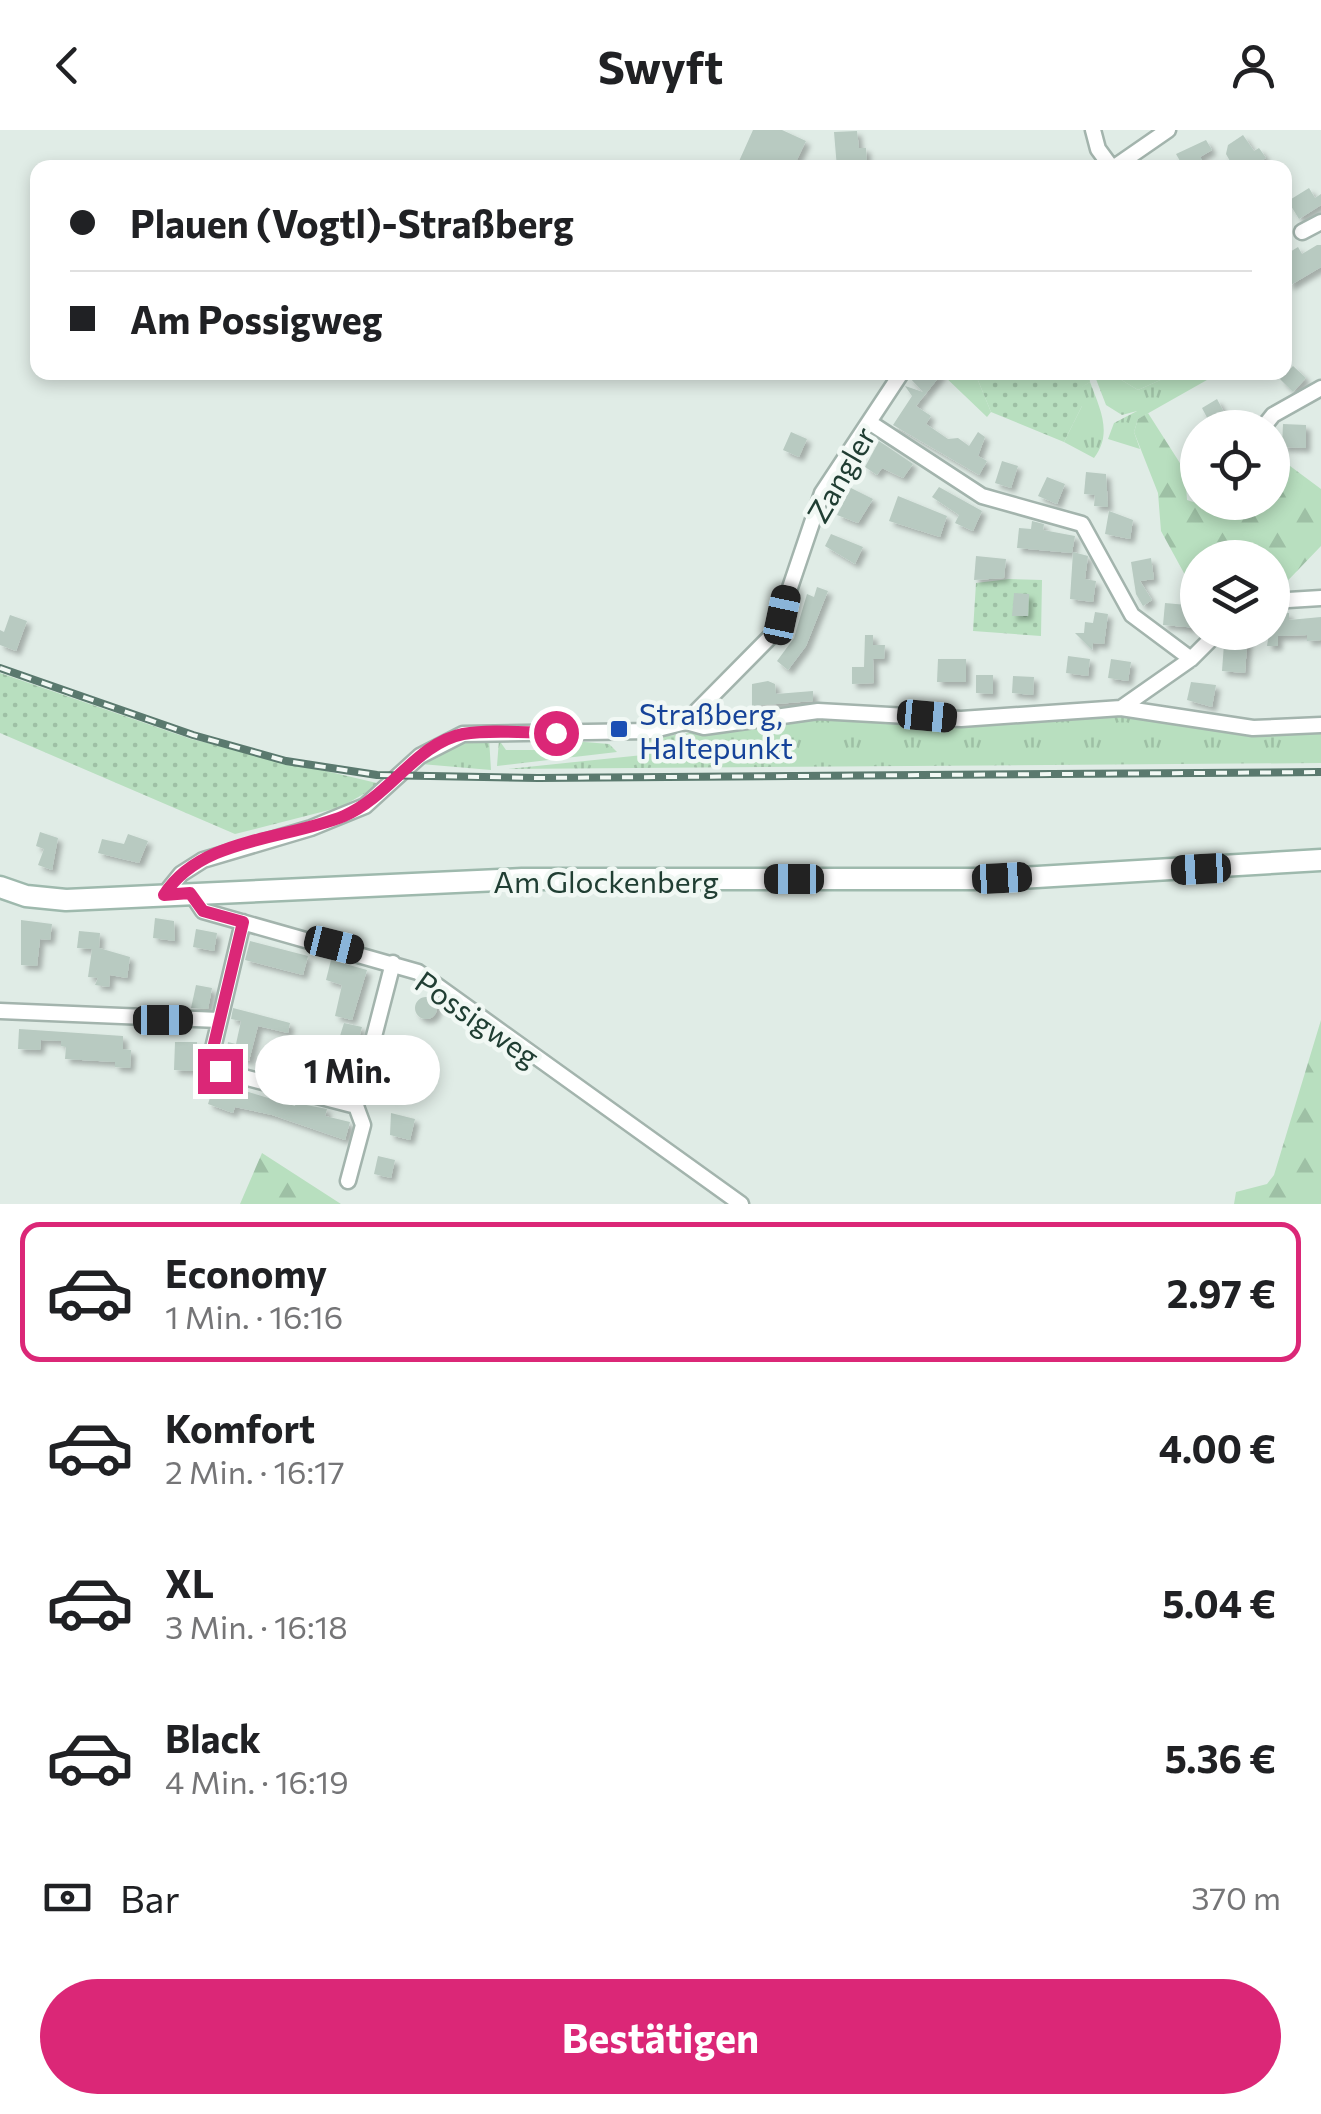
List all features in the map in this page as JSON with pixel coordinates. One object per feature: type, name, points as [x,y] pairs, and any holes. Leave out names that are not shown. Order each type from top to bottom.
[{"type":"main road","name":"Am Glockenberg","points":[[0,887],[26,896],[66,900],[522,880],[1002,878],[1321,860]]},
{"type":"street","points":[[1093,130],[1098,148],[1107,160]]},
{"type":"street","points":[[1125,160],[1168,130]]},
{"type":"street","points":[[1302,232],[1321,222]]},
{"type":"street","name":"Zangler","points":[[686,722],[775,632],[822,492],[897,380]]},
{"type":"street","points":[[1282,410],[1321,388]]},
{"type":"street","points":[[869,422],[965,488],[1004,504],[1082,524],[1132,615],[1191,659]]},
{"type":"street","points":[[1290,600],[1321,598]]},
{"type":"street","points":[[1121,708],[1200,650]]},
{"type":"street","points":[[164,895],[181,874],[203,860],[311,828],[365,806],[420,756],[463,734],[650,732],[686,722],[704,727],[818,711],[961,720],[1121,708],[1253,728],[1321,725]]},
{"type":"street","name":"Possigweg","points":[[190,893],[203,911],[418,972],[740,1204]]},
{"type":"street","points":[[243,922],[210,1061],[220,1071],[356,1106]]},
{"type":"street","points":[[348,1181],[363,1125],[356,1106],[394,963]]},
{"type":"street","points":[[0,1011],[218,1020]]},
{"type":"green space","points":[[948,380],[978,380],[991,412],[987,417]]},
{"type":"green space","points":[[978,380],[1090,380],[1082,387],[1082,406],[1064,442],[991,412]]},
{"type":"green space","points":[[1096,380],[1122,380],[1138,390],[1160,380],[1207,380],[1138,419],[1134,432],[1140,449],[1108,439],[1114,423],[1137,411],[1122,415],[1106,405]]},
{"type":"green space","points":[[1122,380],[1160,380],[1138,390]]},
{"type":"green space","points":[[1090,382],[1104,430],[1094,458],[1064,442],[1082,406],[1081,387]]},
{"type":"green space","points":[[1148,413],[1180,463],[1180,520],[1290,520],[1290,466],[1321,489],[1321,546],[1290,578],[1290,540],[1180,540],[1180,566],[1161,531],[1158,493],[1134,432],[1138,419]]},
{"type":"green space","points":[[1042,580],[1041,636],[973,631],[976,583]]},
{"type":"green space","points":[[0,673],[191,739],[381,784],[341,807],[235,834],[0,733]]},
{"type":"green space","points":[[818,716],[963,724],[1122,716],[1195,725],[1321,731],[1321,763],[507,769],[643,755],[644,739]]},
{"type":"green space","points":[[489,738],[491,770],[421,764],[453,745]]},
{"type":"green space","points":[[499,740],[506,750],[545,750],[539,740],[552,741],[558,750],[578,750],[573,741],[609,744],[617,752],[497,766]]},
{"type":"green space","points":[[1321,1020],[1321,1204],[1234,1204],[1236,1192],[1267,1184],[1274,1175]]},
{"type":"green space","points":[[262,1153],[341,1204],[240,1204]]},
{"type":"building","points":[[753,130],[782,130],[806,141],[797,160],[740,160]]},
{"type":"building","points":[[857,131],[859,148],[866,148],[867,160],[836,160],[834,132]]},
{"type":"building","points":[[1243,135],[1254,151],[1259,148],[1266,158],[1229,160],[1228,145]]},
{"type":"building","points":[[1206,140],[1212,150],[1200,157],[1202,160],[1179,160],[1176,154]]},
{"type":"building","points":[[1309,188],[1315,198],[1321,194],[1321,205],[1299,219],[1292,199]]},
{"type":"building","points":[[1321,245],[1321,267],[1292,284],[1292,251],[1298,247],[1302,254]]},
{"type":"building","points":[[1292,367],[1306,378],[1293,392],[1281,380],[1292,380]]},
{"type":"building","points":[[912,380],[937,380],[916,406],[931,416],[926,424],[948,439],[958,438],[969,446],[978,432],[985,437],[978,456],[987,461],[979,475],[893,425],[912,396],[905,386],[923,392]]},
{"type":"building","points":[[1217,399],[1223,410],[1203,410]]},
{"type":"building","points":[[1290,424],[1306,425],[1306,448],[1290,447]]},
{"type":"building","points":[[791,432],[807,439],[799,457],[783,450]]},
{"type":"building","points":[[879,441],[913,464],[903,478],[882,468],[877,475],[865,467]]},
{"type":"building","points":[[1002,461],[1018,466],[1011,488],[995,483]]},
{"type":"building","points":[[1086,472],[1106,474],[1108,507],[1094,506],[1095,495],[1084,494]]},
{"type":"building","points":[[1047,477],[1065,484],[1057,504],[1038,496]]},
{"type":"building","points":[[939,487],[982,511],[973,531],[955,523],[959,515],[932,497]]},
{"type":"building","points":[[851,488],[873,499],[858,523],[837,515]]},
{"type":"building","points":[[898,496],[947,516],[940,537],[889,521]]},
{"type":"building","points":[[1109,511],[1133,520],[1130,539],[1105,534]]},
{"type":"building","points":[[1032,521],[1044,524],[1043,530],[1075,536],[1072,553],[1017,548],[1019,528],[1031,529]]},
{"type":"building","points":[[831,534],[863,547],[855,564],[825,546]]},
{"type":"building","points":[[1073,552],[1088,556],[1085,579],[1096,581],[1093,602],[1070,599]]},
{"type":"building","points":[[976,556],[1006,559],[1004,578],[974,580]]},
{"type":"building","points":[[1151,558],[1154,579],[1140,581],[1152,600],[1143,606],[1136,594],[1131,562]]},
{"type":"building","points":[[817,587],[828,591],[806,646],[788,670],[777,661],[794,638],[807,594],[814,597]]},
{"type":"building","points":[[1014,593],[1029,594],[1028,616],[1012,616]]},
{"type":"building","points":[[1165,603],[1180,604],[1180,626],[1163,625]]},
{"type":"building","points":[[1095,612],[1108,614],[1104,644],[1093,643],[1092,650],[1075,633],[1084,633],[1085,622],[1093,623]]},
{"type":"building","points":[[10,615],[27,621],[16,651],[0,645],[0,630],[4,632]]},
{"type":"building","points":[[1321,617],[1321,640],[1307,641],[1307,635],[1290,636],[1290,620]]},
{"type":"building","points":[[865,635],[873,635],[873,645],[885,645],[884,659],[873,659],[874,683],[852,684],[852,667],[864,667]]},
{"type":"building","points":[[1224,650],[1247,650],[1245,673],[1222,671]]},
{"type":"building","points":[[1068,656],[1090,659],[1088,676],[1066,673]]},
{"type":"building","points":[[938,659],[966,659],[966,682],[937,682]]},
{"type":"building","points":[[1111,659],[1131,662],[1128,681],[1108,678]]},
{"type":"building","points":[[976,675],[993,675],[993,694],[976,693]]},
{"type":"building","points":[[1013,676],[1034,677],[1033,695],[1012,693]]},
{"type":"building","points":[[1191,682],[1216,685],[1212,707],[1187,700]]},
{"type":"building","points":[[752,684],[775,684],[776,694],[813,691],[813,701],[752,706]]},
{"type":"building","points":[[40,832],[58,838],[52,870],[38,865],[44,849],[36,846]]},
{"type":"building","points":[[128,834],[148,841],[139,863],[98,853],[102,839],[124,844]]},
{"type":"building","points":[[155,918],[174,921],[175,941],[153,938]]},
{"type":"building","points":[[21,920],[52,924],[50,940],[40,939],[37,966],[21,965]]},
{"type":"building","points":[[196,929],[217,933],[214,951],[193,947]]},
{"type":"building","points":[[79,931],[100,933],[99,948],[130,957],[127,978],[110,975],[109,987],[95,985],[98,978],[88,977],[92,949],[77,948]]},
{"type":"building","points":[[250,941],[308,956],[303,975],[245,960]]},
{"type":"building","points":[[331,960],[367,970],[352,1020],[335,1016],[342,985],[326,980]]},
{"type":"building","points":[[196,985],[212,988],[208,1009],[191,1008]]},
{"type":"building","points":[[426,997],[434,1000],[434,1016],[426,1019],[418,1016],[415,1008],[418,1000]]},
{"type":"building","points":[[233,1008],[290,1023],[288,1033],[258,1026],[249,1061],[226,1054],[228,1042],[236,1044],[241,1021],[231,1019]]},
{"type":"building","points":[[344,1023],[362,1027],[347,1083],[327,1078]]},
{"type":"building","points":[[19,1029],[123,1036],[123,1049],[131,1050],[130,1068],[115,1067],[115,1062],[65,1059],[66,1047],[61,1046],[61,1041],[41,1040],[40,1050],[18,1049]]},
{"type":"building","points":[[175,1042],[197,1042],[196,1071],[174,1070]]},
{"type":"building","points":[[276,1050],[293,1055],[289,1072],[272,1068]]},
{"type":"building","points":[[380,1075],[398,1079],[394,1097],[376,1092]]},
{"type":"building","points":[[215,1082],[295,1106],[296,1103],[327,1109],[325,1116],[350,1122],[345,1140],[272,1115],[235,1107],[233,1113],[208,1104]]},
{"type":"building","points":[[391,1113],[415,1119],[410,1140],[390,1135]]},
{"type":"building","points":[[378,1156],[395,1160],[391,1178],[374,1174]]},
{"type":"railway","points":[[0,668],[193,735],[286,761],[377,775],[538,778],[1321,772]]},
{"type":"place","name":"Straßberg, Haltepunkt","points":[[619,729]]},
{"type":"route","points":[[220,1071],[210,1061],[243,922],[203,911],[190,893],[164,895],[171,884],[203,860],[228,849],[311,828],[365,806],[383,794],[420,756],[442,742],[463,734],[556,733]]}]
